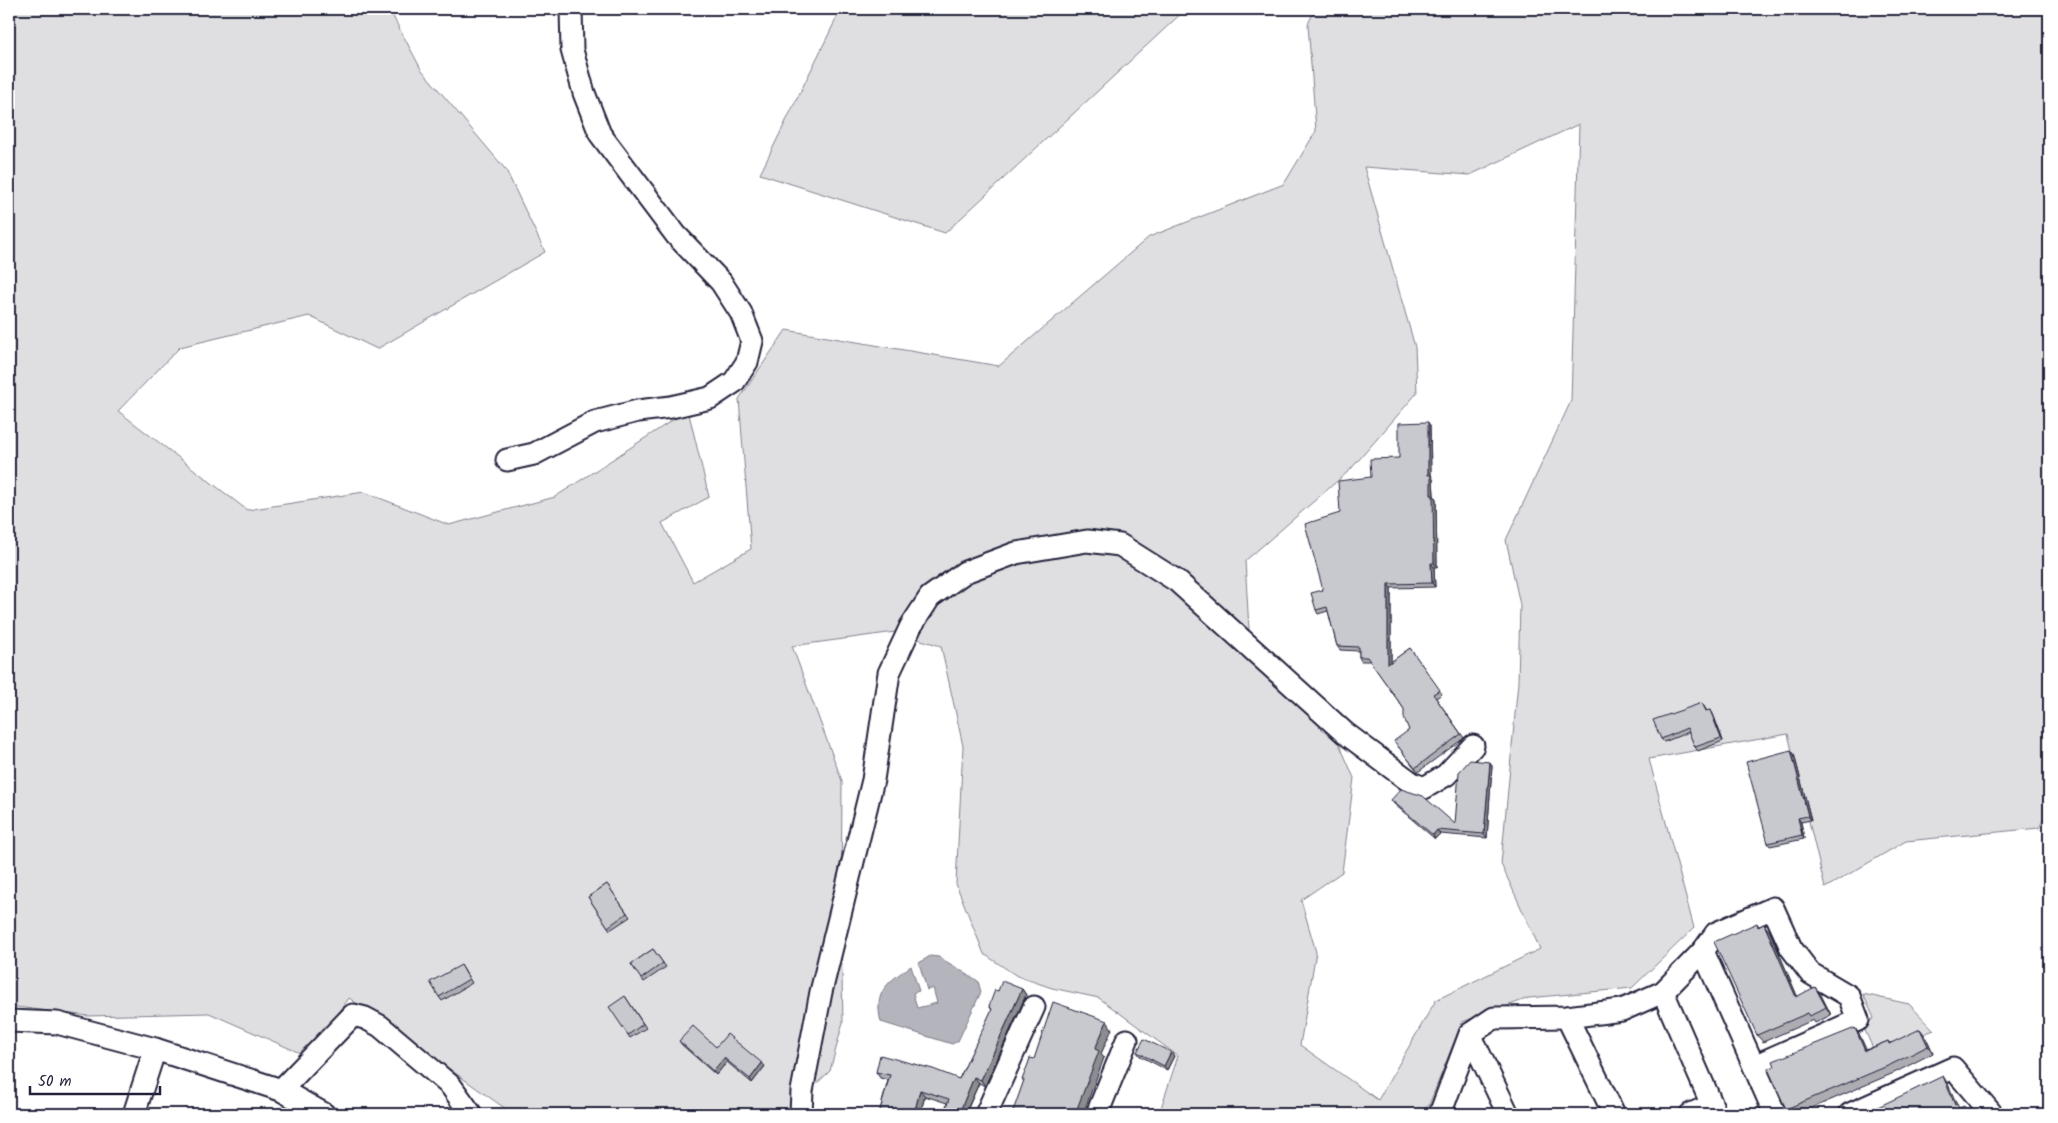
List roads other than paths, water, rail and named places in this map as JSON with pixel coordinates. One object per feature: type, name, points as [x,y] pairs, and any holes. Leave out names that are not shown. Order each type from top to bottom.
[{"type":"street","points":[[507,460],[534,454],[595,422],[638,411],[671,407],[710,398],[734,382],[747,362],[752,340],[742,313],[721,282],[676,235],[600,134],[584,93],[572,50],[571,9]]},
{"type":"street","points":[[801,1114],[802,1092],[821,992],[873,780],[889,673],[911,626],[930,597],[965,572],[1016,553],[1087,542],[1120,545],[1177,581],[1345,733],[1412,783],[1424,788],[1446,775],[1474,746]]},
{"type":"street","points":[[1440,1114],[1470,1034],[1494,1018],[1567,1017],[1622,1010],[1663,992],[1703,951],[1716,933],[1773,908],[1791,948],[1810,973],[1849,996],[1858,1020],[1754,1066]]},
{"type":"street","points":[[1703,951],[1775,1114]]},
{"type":"street","points":[[1663,992],[1712,1105],[1691,1114]]},
{"type":"street","points":[[986,1114],[1034,1007]]},
{"type":"street","points":[[281,1090],[353,1015],[365,1018],[380,1026],[451,1086],[471,1114]]},
{"type":"street","points":[[1567,1017],[1614,1114]]},
{"type":"street","points":[[9,1021],[57,1023],[155,1049],[281,1090],[324,1114]]},
{"type":"street","points":[[1470,1034],[1508,1114]]},
{"type":"street","points":[[1097,1114],[1127,1040]]},
{"type":"street","points":[[134,1114],[155,1049]]},
{"type":"street","points":[[1850,1114],[1882,1108],[1953,1068],[1992,1114]]}]
